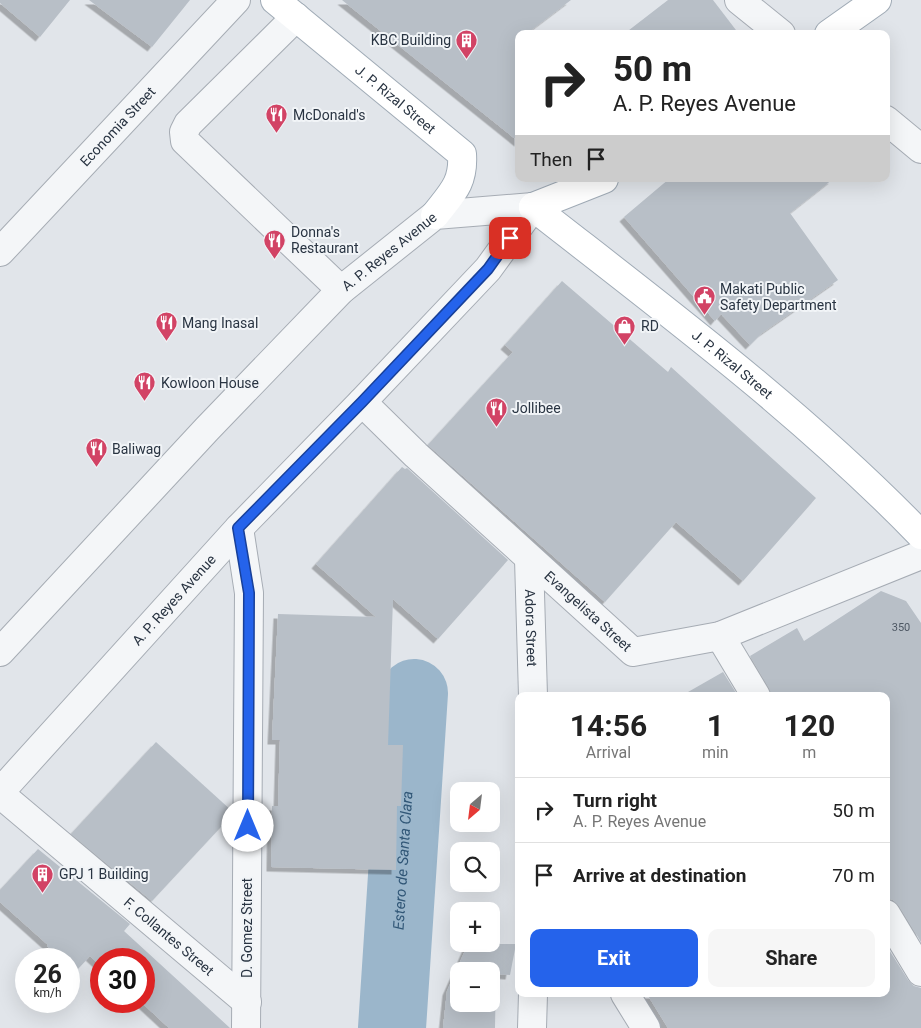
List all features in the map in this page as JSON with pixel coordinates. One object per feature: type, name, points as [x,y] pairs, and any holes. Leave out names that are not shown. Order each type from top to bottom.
[{"type":"main road","name":"J. P. Rizal Street","points":[[274,0],[462,154],[463,171],[454,190],[435,215]]},
{"type":"main road","points":[[834,30],[877,0]]},
{"type":"main road","points":[[533,207],[596,182]]},
{"type":"main road","name":"J. P. Rizal Street","points":[[533,207],[769,394],[894,507],[921,535]]},
{"type":"street","name":"Economia Street","points":[[0,252],[236,0]]},
{"type":"street","points":[[739,0],[776,30]]},
{"type":"street","points":[[296,17],[188,124],[184,132],[185,141],[341,290]]},
{"type":"street","points":[[890,123],[921,148]]},
{"type":"street","name":"A. P. Reyes Avenue","points":[[0,652],[200,436],[341,290],[435,215],[533,207]]},
{"type":"street","name":"A. P. Reyes Avenue","points":[[0,793],[238,528],[362,402],[488,269],[533,207]]},
{"type":"street","name":"Evangelista Street","points":[[362,402],[529,559],[633,652],[720,636],[921,555]]},
{"type":"street","name":"D. Gomez Street","points":[[238,528],[249,593],[246,1015]]},
{"type":"street","name":"Adora Street","points":[[529,559],[533,692]]},
{"type":"street","points":[[720,636],[754,692]]},
{"type":"street","name":"F. Collantes Street","points":[[0,793],[246,1015]]},
{"type":"street","points":[[890,921],[921,972]]},
{"type":"street","points":[[532,1028],[533,997]]},
{"type":"street","points":[[627,997],[646,1028]]},
{"type":"building","points":[[0,0],[70,0],[40,37],[0,3]]},
{"type":"building","points":[[89,0],[190,0],[152,47]]},
{"type":"building","name":"KBC Building","points":[[342,0],[571,0],[531,30],[515,30],[515,139]]},
{"type":"building","points":[[668,0],[713,0],[736,30],[629,30]]},
{"type":"building","points":[[665,182],[829,182],[790,213],[838,280],[762,333],[750,345],[721,314],[715,321],[624,217]]},
{"type":"building","points":[[562,281],[668,372],[671,367],[816,498],[743,581],[676,522],[605,602],[428,445],[513,352],[505,345]]},
{"type":"building","points":[[402,467],[407,468],[508,560],[438,639],[393,599],[388,745],[403,745],[401,806],[397,806],[396,870],[271,867],[272,806],[278,806],[280,740],[272,740],[278,614],[376,617],[316,564]]},
{"type":"building","points":[[881,591],[906,601],[921,623],[921,942],[899,906],[890,899],[890,692],[770,692],[750,656],[797,628],[804,641]]},
{"type":"building","points":[[723,672],[736,692],[688,692]]},
{"type":"building","points":[[156,742],[232,811],[232,815],[152,901],[71,834]]},
{"type":"building","points":[[38,849],[130,924],[124,931],[143,948],[90,948],[90,956],[80,967],[80,948],[49,948],[48,945],[0,902],[0,890]]},
{"type":"building","points":[[500,944],[515,944],[510,975],[500,974],[500,962],[460,962],[464,952],[500,952]]},
{"type":"building","points":[[890,951],[908,980],[914,986],[921,988],[921,1028],[668,1028],[649,997],[890,997]]},
{"type":"building","points":[[155,959],[230,1028],[169,1028],[153,1013],[155,1013]]},
{"type":"building","points":[[450,984],[450,1012],[495,1012],[495,1028],[443,1028],[447,991]]},
{"type":"waterway","name":"Estero de Santa Clara","points":[[392,1028],[414,693]]},
{"type":"place","name":"KBC Building","points":[[467,59]]},
{"type":"place","name":"McDonald's","points":[[277,134]]},
{"type":"place","name":"Donna's Restaurant","points":[[275,259]]},
{"type":"place","name":"Makati Public Safety Department","points":[[704,316]]},
{"type":"place","name":"Mang Inasal","points":[[166,342]]},
{"type":"place","name":"RD","points":[[625,345]]},
{"type":"place","name":"Kowloon House","points":[[145,402]]},
{"type":"place","name":"Jollibee","points":[[496,427]]},
{"type":"place","name":"Baliwag","points":[[96,468]]},
{"type":"place","name":"GPJ 1 Building","points":[[43,893]]},
{"type":"route","points":[[248,826],[249,593],[238,528],[362,402],[488,269],[510,238]]}]
